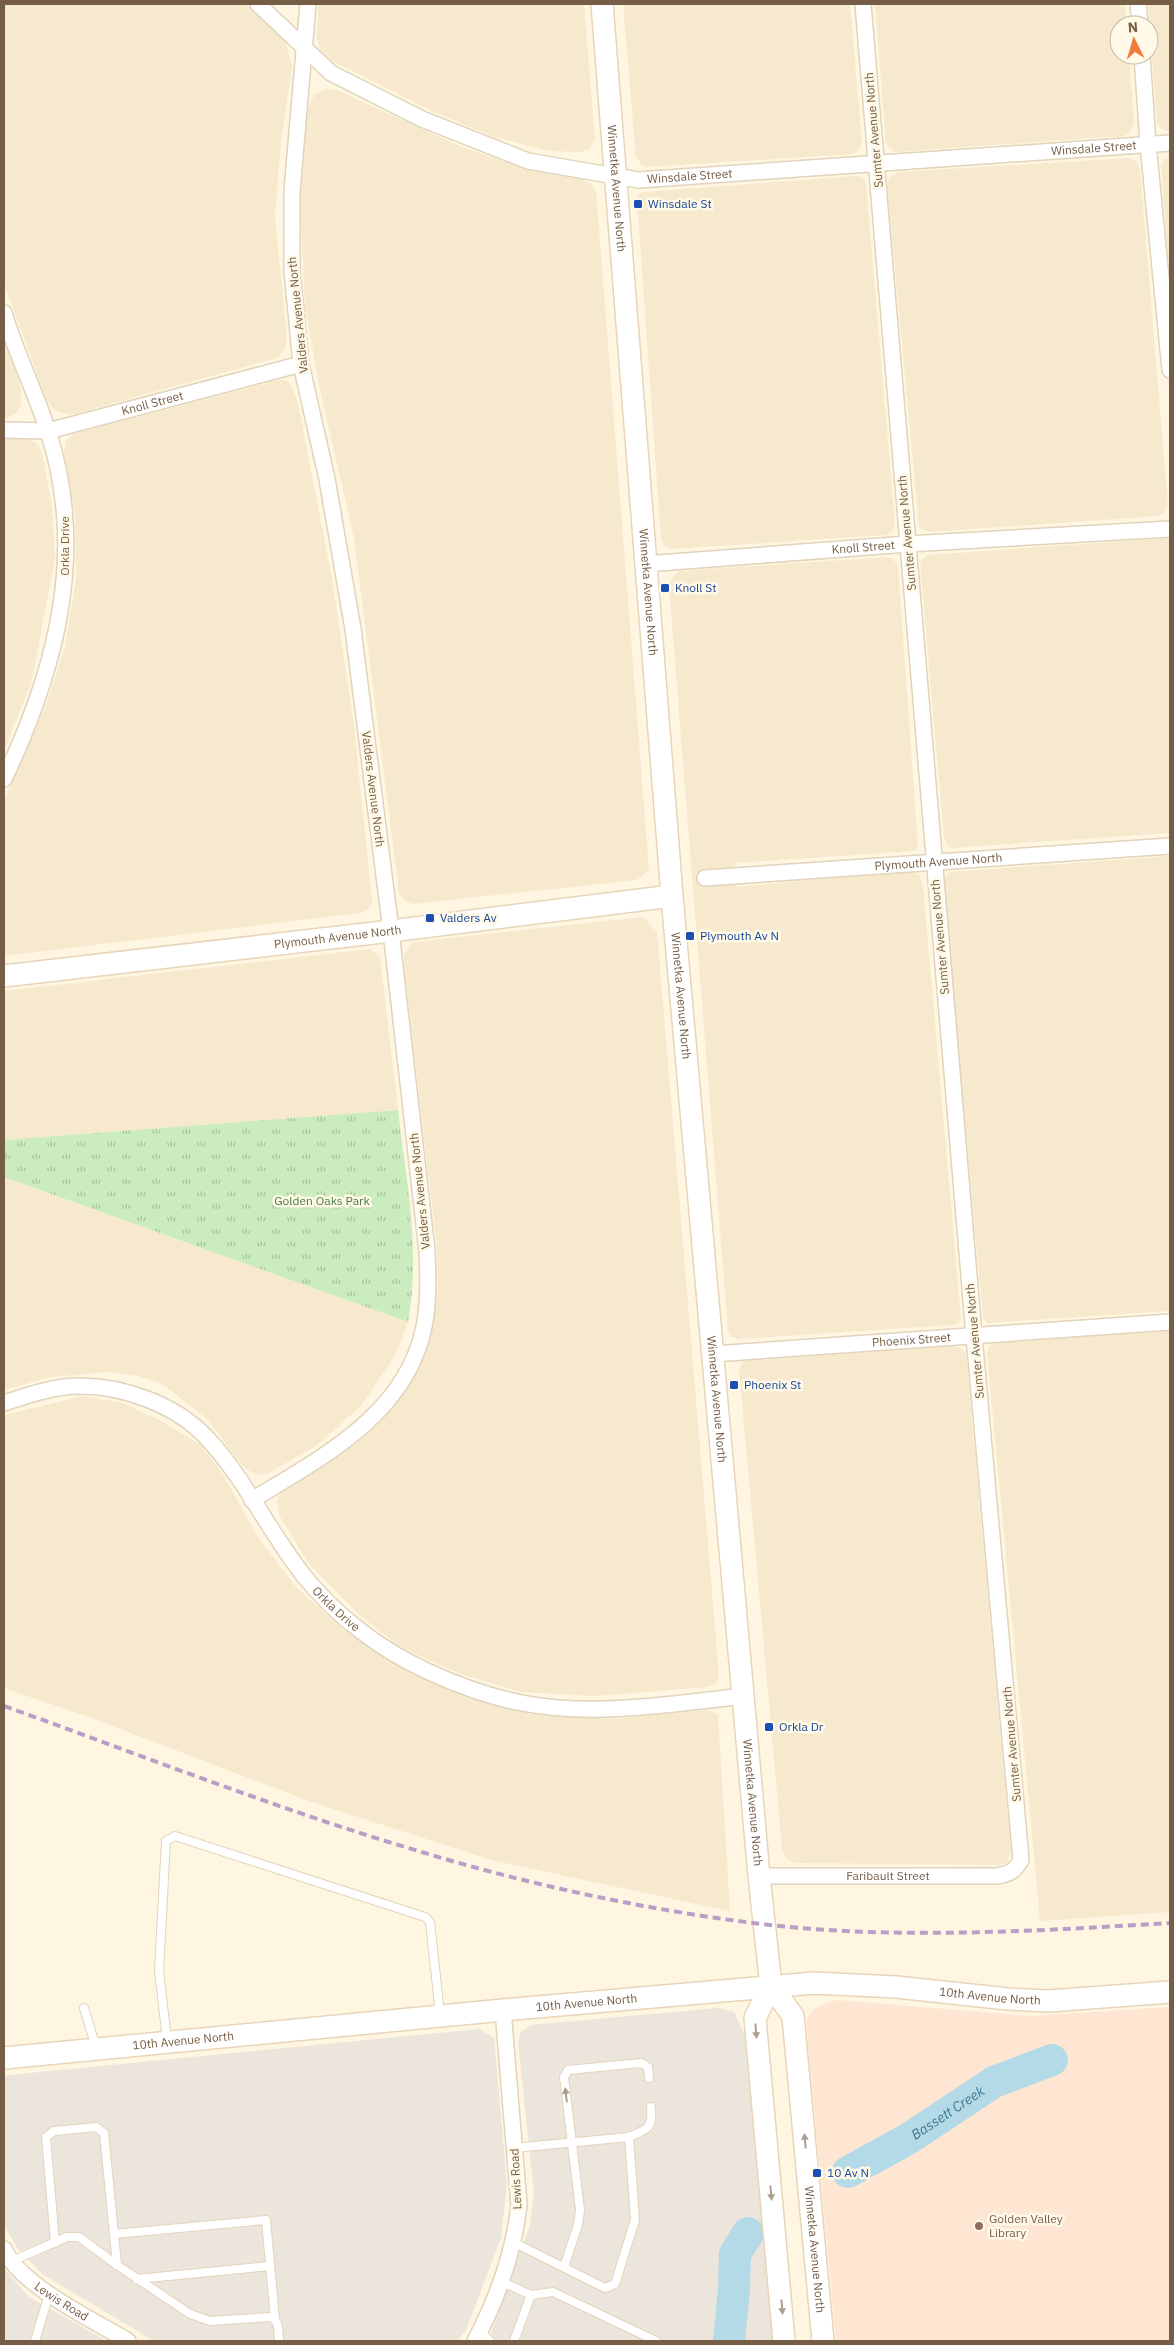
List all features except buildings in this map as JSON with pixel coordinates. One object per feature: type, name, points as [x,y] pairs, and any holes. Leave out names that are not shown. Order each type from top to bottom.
[{"type":"main road","name":"Winnetka Avenue North","points":[[602,4],[672,896],[759,1876],[771,1986],[793,2016],[823,2341]]},
{"type":"main road","name":"Plymouth Avenue North","points":[[4,976],[672,896]]},
{"type":"main road","name":"10th Avenue North","points":[[4,2058],[503,2010],[814,1983],[866,1985],[1049,2001],[1170,1992]]},
{"type":"main road","points":[[771,1986],[755,2018],[784,2341]]},
{"type":"street","name":"Winsdale Street","points":[[258,4],[330,72],[422,119],[528,161],[615,178],[638,180],[1170,143]]},
{"type":"street","name":"Valders Avenue North","points":[[252,1500],[335,1448],[365,1426],[390,1397],[411,1364],[424,1328],[429,1289],[427,1251],[391,931],[353,629],[341,551],[301,364],[292,271],[292,191],[308,4]]},
{"type":"street","name":"Sumter Avenue North","points":[[863,4],[974,1336],[1021,1850],[1021,1860],[1016,1869]]},
{"type":"street","points":[[1143,65],[1148,144],[1170,370]]},
{"type":"street","name":"Orkla Drive","points":[[4,313],[48,431],[58,468],[66,514],[66,574],[56,636],[41,690],[21,743],[4,778]]},
{"type":"street","name":"Knoll Street","points":[[4,430],[48,431],[301,364]]},
{"type":"street","name":"Knoll Street","points":[[645,564],[908,544],[1170,529]]},
{"type":"street","name":"Plymouth Avenue North","points":[[705,878],[1170,846]]},
{"type":"street","name":"Phoenix Street","points":[[713,1354],[1170,1322]]},
{"type":"street","name":"Orkla Drive","points":[[4,1403],[43,1391],[80,1386],[111,1390],[146,1398],[177,1414],[206,1436],[228,1464],[304,1576],[340,1615],[382,1646],[426,1671],[474,1690],[523,1703],[573,1708],[624,1707],[744,1696]]},
{"type":"street","name":"Faribault Street","points":[[759,1876],[996,1876],[1008,1874],[1016,1869]]},
{"type":"street","name":"Lewis Road","points":[[481,2338],[513,2242],[519,2205],[503,2010]]},
{"type":"street","name":"Lewis Road","points":[[8,2256],[23,2274],[49,2294],[128,2341]]},
{"type":"lane","points":[[167,2042],[159,1971],[166,1841],[175,1836],[425,1917],[430,1922],[440,2016]]},
{"type":"lane","points":[[84,2008],[97,2049]]},
{"type":"lane","points":[[564,2267],[578,2225],[580,2210],[564,2077],[568,2070],[641,2062],[648,2067],[649,2078]]},
{"type":"lane","points":[[514,2148],[629,2137],[648,2128],[652,2121],[651,2107]]},
{"type":"lane","points":[[55,2243],[46,2137],[54,2131],[96,2127],[104,2133],[117,2265]]},
{"type":"lane","points":[[513,2242],[605,2288],[614,2284],[635,2220],[629,2137]]},
{"type":"lane","points":[[114,2234],[266,2220],[275,2319],[278,2322],[279,2341]]},
{"type":"lane","points":[[8,2256],[55,2243],[67,2237],[79,2237],[136,2279],[190,2314],[210,2321],[271,2317],[275,2319]]},
{"type":"lane","points":[[136,2279],[270,2266]]},
{"type":"lane","points":[[500,2281],[531,2295],[553,2292],[656,2341]]},
{"type":"lane","points":[[35,2341],[49,2294]]},
{"type":"lane","points":[[514,2341],[531,2295]]},
{"type":"shaded area","points":[[4,4],[248,4],[272,23],[285,40],[292,66],[281,142],[275,216],[287,339],[284,351],[277,358],[71,415],[55,411],[46,399],[4,283]]},
{"type":"shaded area","points":[[319,4],[584,4],[595,140],[589,149],[580,152],[549,151],[494,137],[432,111],[332,61],[320,50],[316,36]]},
{"type":"shaded area","points":[[623,4],[850,4],[862,142],[859,150],[852,154],[647,167],[642,165],[636,157]]},
{"type":"shaded area","points":[[875,4],[1125,4],[1126,15],[1109,15],[1109,65],[1130,65],[1134,122],[1131,131],[1124,136],[894,152],[886,144]]},
{"type":"shaded area","points":[[1148,4],[1170,4],[1170,131],[1161,129],[1157,123],[1153,65],[1159,65],[1159,15],[1149,15]]},
{"type":"shaded area","points":[[326,89],[337,90],[464,148],[535,171],[581,179],[588,182],[596,190],[649,870],[637,880],[412,904],[403,899],[399,893],[354,538],[319,385],[305,307],[300,201],[308,107],[315,94]]},
{"type":"shaded area","points":[[1170,156],[1170,280],[1161,166],[1165,159]]},
{"type":"shaded area","points":[[1130,158],[1137,162],[1140,170],[1168,505],[1165,512],[1158,516],[930,532],[924,530],[919,527],[887,184],[890,177],[898,172]]},
{"type":"shaded area","points":[[857,176],[863,178],[866,184],[895,523],[893,529],[886,535],[670,549],[666,547],[661,539],[637,199],[639,194],[643,192]]},
{"type":"shaded area","points":[[4,335],[21,389],[21,405],[15,414],[4,419]]},
{"type":"shaded area","points":[[278,380],[287,381],[293,389],[298,403],[332,579],[354,726],[372,901],[369,909],[360,913],[4,956],[4,801],[47,703],[65,646],[76,580],[75,516],[64,452],[66,441],[73,434]]},
{"type":"shaded area","points":[[4,438],[28,439],[38,444],[42,452],[52,506],[55,558],[32,680],[4,751]]},
{"type":"shaded area","points":[[1170,538],[1170,833],[951,848],[947,845],[944,838],[920,563],[927,555]]},
{"type":"shaded area","points":[[887,557],[893,559],[898,566],[918,846],[914,851],[735,863],[736,887],[911,871],[919,875],[923,886],[961,1319],[957,1324],[952,1325],[738,1339],[730,1336],[728,1331],[669,586],[671,579],[679,571]]},
{"type":"shaded area","points":[[1170,856],[1170,1311],[987,1323],[983,1318],[943,883],[945,877],[950,872]]},
{"type":"shaded area","points":[[643,917],[657,932],[719,1676],[716,1683],[708,1687],[596,1696],[521,1692],[461,1674],[402,1648],[358,1614],[309,1564],[279,1515],[277,1501],[282,1490],[380,1419],[412,1378],[430,1331],[438,1291],[437,1248],[403,959],[407,949],[414,942]]},
{"type":"shaded area","points":[[370,949],[380,957],[398,1110],[4,1140],[4,991]]},
{"type":"shaded area","points":[[4,1177],[408,1322],[396,1354],[361,1406],[317,1445],[269,1473],[261,1475],[251,1472],[242,1465],[206,1418],[161,1383],[138,1376],[108,1372],[51,1377],[4,1390]]},
{"type":"shaded area","points":[[1170,1331],[1170,1912],[1040,1921],[987,1353],[989,1346],[996,1343]]},
{"type":"shaded area","points":[[956,1346],[966,1354],[1011,1852],[1007,1862],[1001,1865],[795,1863],[786,1859],[782,1848],[739,1369],[744,1361]]},
{"type":"shaded area","points":[[83,1396],[123,1403],[161,1421],[201,1445],[224,1476],[257,1536],[296,1587],[345,1631],[414,1675],[467,1698],[534,1715],[617,1719],[707,1710],[718,1714],[730,1911],[491,1860],[306,1800],[89,1717],[4,1688],[4,1415]]},
{"type":"shaded area","points":[[837,2000],[1030,2016],[1170,2007],[1170,2341],[836,2341],[806,2021],[813,2010]]},
{"type":"shaded area","points":[[718,2008],[734,2012],[746,2037],[773,2341],[488,2341],[530,2225],[534,2193],[518,2043],[521,2032],[530,2025]]},
{"type":"shaded area","points":[[479,2029],[494,2038],[507,2184],[501,2238],[466,2330],[457,2341],[154,2341],[42,2274],[18,2249],[5,2227],[4,2077]]},
{"type":"shaded area","points":[[4,2269],[29,2297],[107,2341],[4,2341]]},
{"type":"green space","name":"Golden Oaks Park","points":[[398,1110],[413,1243],[412,1296],[408,1322],[4,1177],[4,1140]]},
{"type":"waterway","name":"Bassett Creek","points":[[848,2172],[908,2139],[994,2082],[1052,2060]]},
{"type":"waterway","name":"Bassett Creek","points":[[729,2341],[735,2254],[748,2233]]},
{"type":"railway","points":[[4,1706],[266,1801],[372,1837],[508,1876],[591,1896],[676,1912],[761,1924],[863,1932],[1017,1931],[1170,1923]]},
{"type":"place","name":"Winsdale St","points":[[638,204]]},
{"type":"place","name":"Knoll St","points":[[665,588]]},
{"type":"place","name":"Valders Av","points":[[430,918]]},
{"type":"place","name":"Plymouth Av N","points":[[690,936]]},
{"type":"place","name":"Phoenix St","points":[[734,1385]]},
{"type":"place","name":"Orkla Dr","points":[[769,1727]]},
{"type":"place","name":"10 Av N","points":[[817,2173]]},
{"type":"place","name":"Golden Valley Library","points":[[979,2226]]}]
